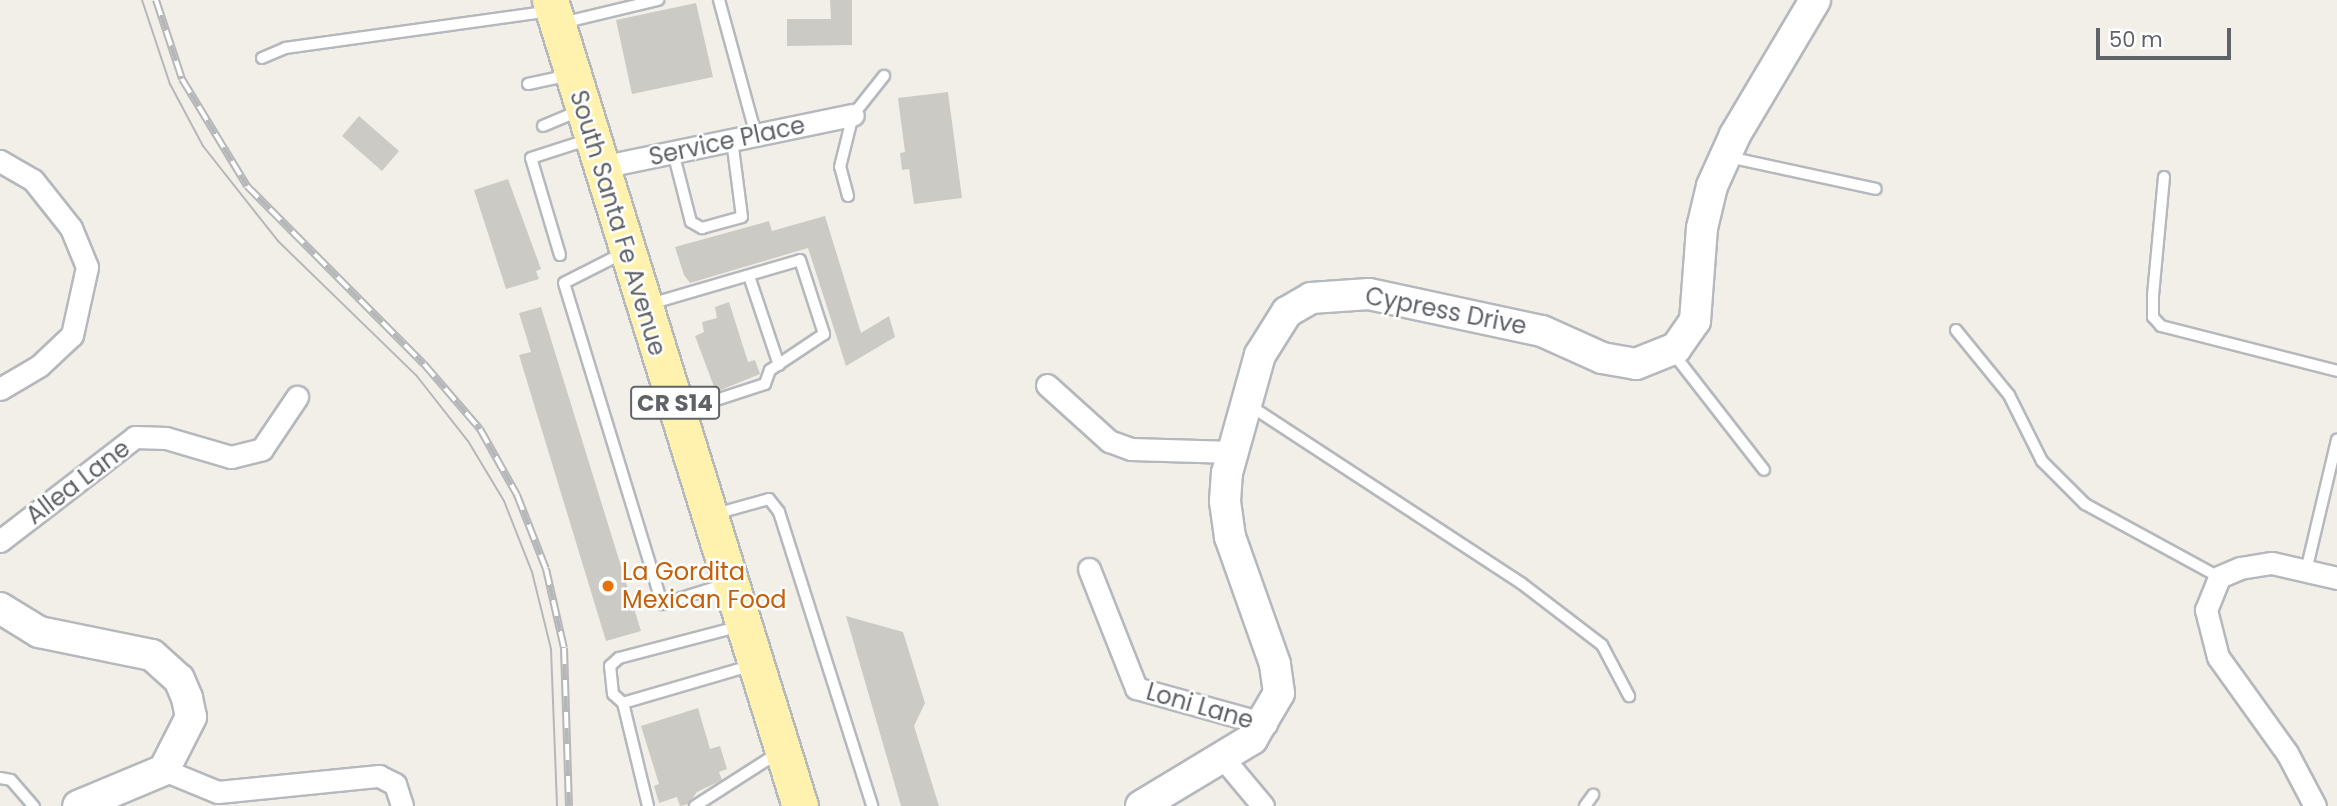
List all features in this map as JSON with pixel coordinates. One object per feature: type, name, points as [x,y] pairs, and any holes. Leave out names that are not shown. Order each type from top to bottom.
[{"type":"main road","name":"South Santa Fe Avenue","points":[[553,12],[800,806]]},
{"type":"street","name":"Cypress Drive","points":[[1266,724],[1279,693],[1277,674],[1230,537],[1225,500],[1233,452],[1260,355],[1287,312],[1311,298],[1342,292],[1542,331],[1602,358],[1636,364],[1671,350],[1695,321],[1702,228],[1725,157],[1815,0]]},
{"type":"street","name":"Service Place","points":[[592,138],[673,152],[853,115]]},
{"type":"street","points":[[0,161],[33,180],[71,228],[87,267],[72,335],[39,366],[0,389]]},
{"type":"street","points":[[1046,385],[1109,441],[1131,449],[1233,452]]},
{"type":"street","name":"Allea Lane","points":[[0,541],[135,437],[166,438],[232,457],[262,449],[297,397]]},
{"type":"street","points":[[2315,806],[2287,753],[2218,657],[2206,610],[2219,577],[2272,563],[2337,578]]},
{"type":"street","name":"Loni Lane","points":[[1089,569],[1136,688],[1266,724]]},
{"type":"street","points":[[0,608],[38,632],[132,647],[170,668],[191,717],[164,770],[78,806]]},
{"type":"street","points":[[1142,806],[1222,757],[1266,724]]},
{"type":"street","points":[[1222,757],[1263,806]]},
{"type":"street","points":[[164,770],[218,792],[379,776],[395,784],[402,806]]},
{"type":"lane","points":[[262,58],[285,48],[658,0]]},
{"type":"lane","points":[[719,0],[756,135]]},
{"type":"lane","points":[[528,84],[572,74]]},
{"type":"lane","points":[[848,196],[840,167],[853,115],[884,76]]},
{"type":"lane","points":[[543,127],[592,138]]},
{"type":"lane","points":[[560,255],[531,158],[592,138]]},
{"type":"lane","points":[[673,152],[691,222],[702,228],[743,217],[732,140]]},
{"type":"lane","points":[[1725,157],[1876,189]]},
{"type":"lane","points":[[2164,177],[2153,296],[2153,317],[2161,326],[2337,370]]},
{"type":"lane","points":[[627,250],[564,283],[662,604],[730,583]]},
{"type":"lane","points":[[644,305],[800,260],[824,334],[779,365],[765,384],[678,413]]},
{"type":"lane","points":[[749,276],[779,365]]},
{"type":"lane","points":[[1956,330],[2009,395],[2042,461],[2085,504],[2219,577]]},
{"type":"lane","points":[[1671,350],[1764,470]]},
{"type":"lane","points":[[1247,403],[1572,622],[1602,645],[1629,696]]},
{"type":"lane","points":[[2306,571],[2337,440]]},
{"type":"lane","points":[[710,516],[769,499],[779,512],[872,806]]},
{"type":"lane","points":[[648,806],[623,703],[612,694],[610,666],[619,658],[744,625]]},
{"type":"lane","points":[[623,703],[756,664]]},
{"type":"lane","points":[[695,806],[783,751]]},
{"type":"lane","points":[[0,778],[11,780],[34,806]]},
{"type":"lane","points":[[1585,806],[1593,794]]},
{"type":"building","points":[[830,0],[852,0],[852,45],[787,46],[787,19],[831,19]]},
{"type":"building","points":[[696,3],[713,77],[632,94],[616,20]]},
{"type":"building","points":[[948,92],[962,198],[914,204],[909,169],[902,170],[900,153],[905,152],[898,98]]},
{"type":"building","points":[[359,116],[399,151],[382,171],[342,136]]},
{"type":"building","points":[[508,179],[541,269],[536,271],[539,279],[506,289],[474,190]]},
{"type":"building","points":[[825,216],[861,333],[889,316],[895,337],[846,366],[808,248],[690,283],[684,275],[675,247],[769,221],[772,231]]},
{"type":"building","points":[[729,302],[748,362],[755,360],[760,374],[716,392],[695,336],[704,332],[702,322],[717,318],[715,307]]},
{"type":"building","points":[[541,307],[641,631],[606,641],[519,355],[531,352],[519,313]]},
{"type":"building","points":[[846,616],[903,632],[925,703],[914,726],[939,806],[901,806]]},
{"type":"building","points":[[698,708],[710,749],[720,746],[727,769],[719,772],[722,780],[697,792],[688,804],[680,806],[677,797],[659,803],[654,786],[659,784],[641,726]]},
{"type":"tram line","points":[[142,0],[170,84],[203,146],[278,241],[416,375],[468,441],[504,501],[532,572],[551,649],[557,806]]},
{"type":"railway","points":[[156,0],[182,79],[247,186],[424,364],[480,429],[517,495],[546,569],[564,648],[569,806]]},
{"type":"place","name":"La Gordita Mexican Food","points":[[608,586]]}]
